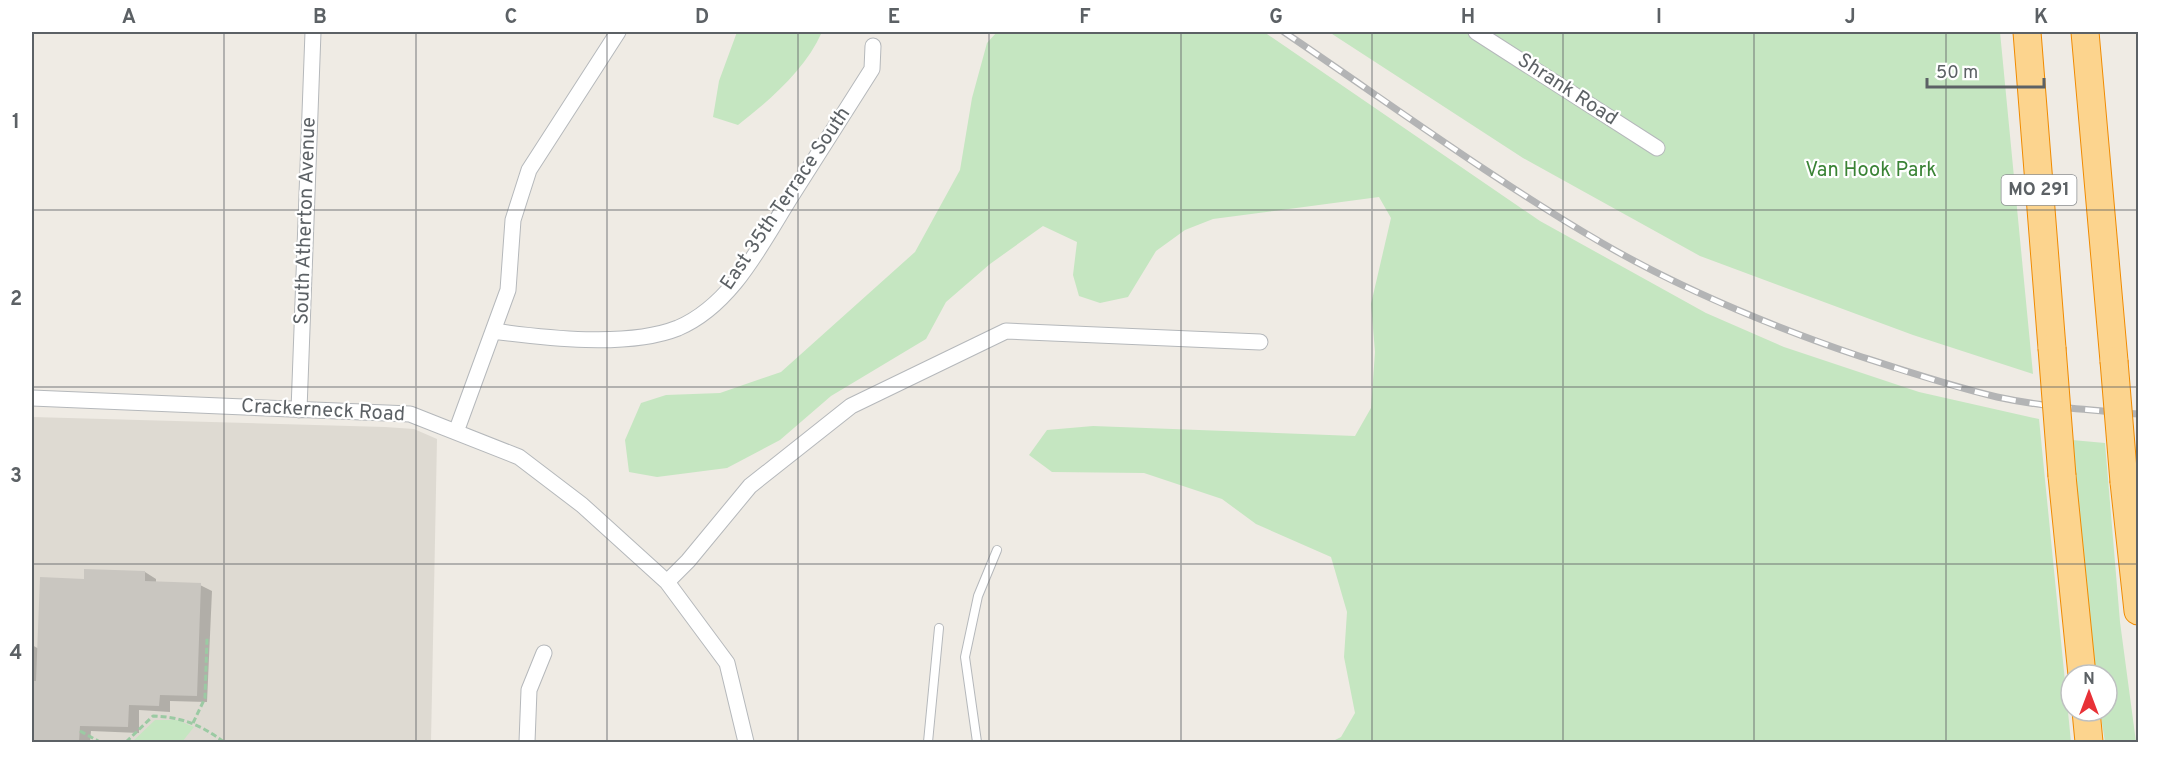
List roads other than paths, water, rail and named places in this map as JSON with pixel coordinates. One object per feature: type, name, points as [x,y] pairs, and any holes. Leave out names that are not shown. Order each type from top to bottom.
[{"type":"highway","name":"MO 291","points":[[2027,32],[2062,476],[2081,663]]},
{"type":"highway","name":"MO 291","points":[[2085,32],[2124,482],[2139,610]]},
{"type":"highway","points":[[2087,723],[2089,742]]},
{"type":"street","name":"South Atherton Avenue","points":[[298,410],[313,32]]},
{"type":"street","points":[[456,432],[508,290],[513,220],[529,170],[618,32]]},
{"type":"street","name":"Shrank Road","points":[[1476,32],[1657,148]]},
{"type":"street","name":"East 35th Terrace South","points":[[493,332],[565,341],[637,336],[676,328],[705,313],[737,280],[872,69],[873,46]]},
{"type":"street","points":[[667,582],[688,561],[750,486],[851,406],[1006,332],[1260,342]]},
{"type":"street","name":"Crackerneck Road","points":[[32,398],[410,414],[519,456],[582,505],[667,582],[727,663],[746,742]]},
{"type":"street","points":[[527,742],[530,690],[544,653]]},
{"type":"lane","points":[[977,742],[965,657],[978,596],[997,550]]},
{"type":"lane","points":[[928,742],[939,628]]},
{"type":"railway","points":[[1284,32],[1521,193],[1602,243],[1696,291],[1826,344],[1962,388],[2032,403],[2138,414]]},
{"type":"park label","name":"Van Hook Park","points":[[1871,171]]}]
